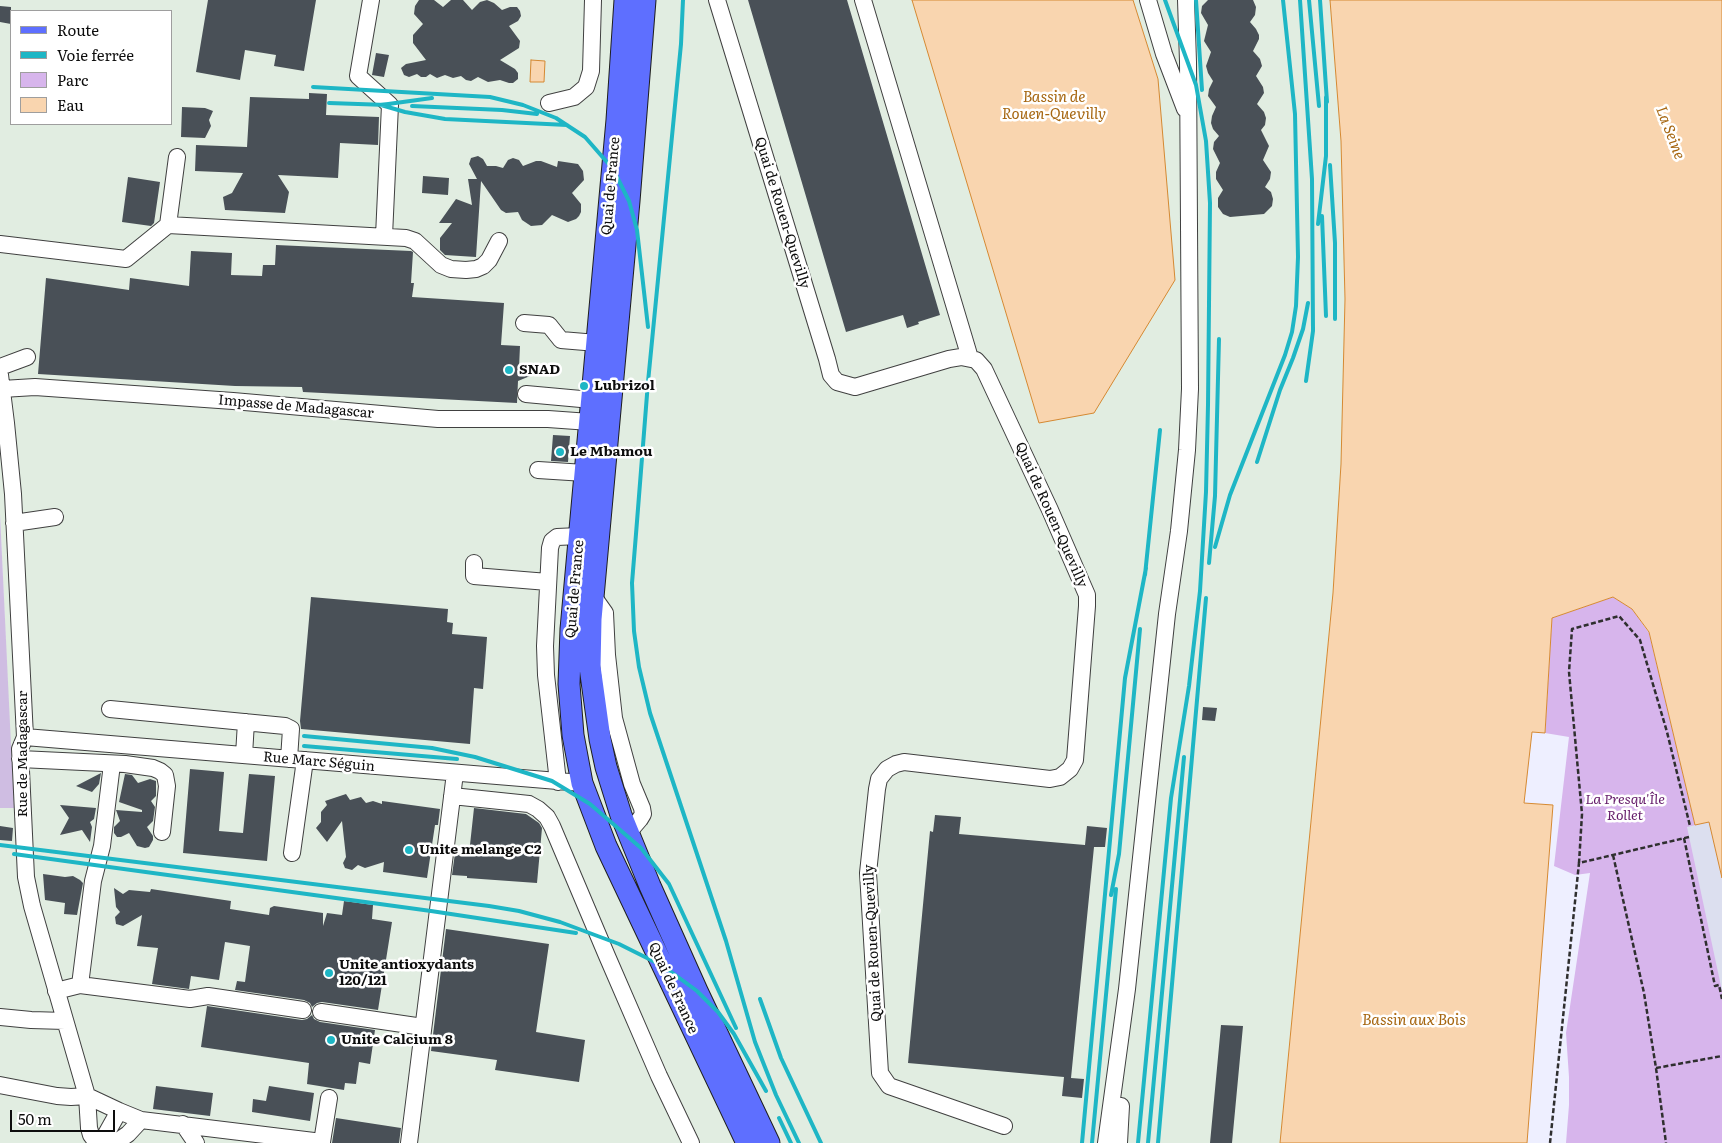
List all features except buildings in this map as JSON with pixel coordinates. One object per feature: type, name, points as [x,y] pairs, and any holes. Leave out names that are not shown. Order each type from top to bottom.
[{"type":"main road","name":"Quai de France","points":[[625,0],[617,120],[572,629],[569,684],[574,744],[582,784],[606,846],[747,1143]]},
{"type":"main road","name":"Quai de France","points":[[645,0],[630,191],[593,596],[589,646],[590,668],[594,704],[606,767],[628,833],[697,991],[769,1143]]},
{"type":"main road","points":[[606,767],[597,780],[582,784],[600,803],[655,923],[678,947]]},
{"type":"street","points":[[371,0],[358,76],[390,105],[384,236]]},
{"type":"street","points":[[549,103],[574,97],[586,87],[591,71],[594,0]]},
{"type":"street","name":"Quai de Rouen-Quevilly","points":[[717,0],[831,375],[837,382],[855,387],[950,358],[961,357],[976,360],[984,369],[1050,510],[1086,595],[1087,606],[1075,760],[1070,769],[1060,776],[1050,779],[904,762],[887,769],[879,779],[868,873],[880,1073],[889,1086],[1004,1126]]},
{"type":"street","points":[[863,0],[970,358]]},
{"type":"street","points":[[1148,0],[1164,54],[1188,117]]},
{"type":"street","points":[[1106,1143],[1127,989],[1166,624],[1179,531],[1187,450],[1190,389],[1186,0]]},
{"type":"street","points":[[0,244],[126,260],[168,225],[177,157]]},
{"type":"street","points":[[168,225],[406,238],[415,241],[441,265],[452,269],[466,270],[483,266],[489,260],[499,242]]},
{"type":"street","points":[[524,323],[549,325],[561,340],[597,343]]},
{"type":"street","points":[[0,366],[27,357]]},
{"type":"street","name":"Impasse de Madagascar","points":[[1,382],[45,388],[232,401],[438,419],[548,419],[590,422]]},
{"type":"street","name":"Rue de Madagascar","points":[[1,382],[14,523],[26,877],[32,906],[87,1096],[88,1123],[91,1135],[97,1143]]},
{"type":"street","points":[[526,394],[592,400]]},
{"type":"street","points":[[538,470],[585,473]]},
{"type":"street","points":[[14,523],[56,517]]},
{"type":"street","points":[[558,782],[546,675],[545,646],[548,582],[552,542],[557,536],[579,536]]},
{"type":"street","points":[[474,563],[474,576],[548,582]]},
{"type":"street","points":[[593,596],[605,613],[607,655],[614,718],[626,766],[643,814],[628,833]]},
{"type":"street","points":[[110,709],[288,727],[297,760],[292,853]]},
{"type":"street","points":[[244,755],[246,722]]},
{"type":"street","points":[[22,748],[112,764],[153,768],[160,771],[164,775],[167,786],[162,832]]},
{"type":"street","name":"Rue Marc Séguin","points":[[22,748],[244,755],[582,784]]},
{"type":"street","points":[[80,985],[93,881],[102,846],[112,764]]},
{"type":"street","points":[[409,1143],[455,772]]},
{"type":"street","points":[[452,796],[519,802],[538,809],[547,817],[659,1076],[691,1143]]},
{"type":"street","points":[[56,991],[80,985],[190,1000],[208,996],[303,1010]]},
{"type":"street","points":[[1119,1143],[1127,989]]},
{"type":"street","points":[[320,1012],[423,1027]]},
{"type":"street","points":[[0,1017],[65,1021]]},
{"type":"street","points":[[0,1085],[57,1096],[87,1096],[119,1112],[141,1120],[322,1142],[329,1098]]},
{"type":"street","points":[[104,1143],[105,1136],[119,1112]]},
{"type":"street","points":[[121,1138],[141,1120]]},
{"type":"street","points":[[183,1124],[196,1143]]},
{"type":"path","points":[[1550,1143],[1579,863],[1582,814],[1569,672],[1572,629],[1619,616],[1640,640],[1667,732],[1690,826]]},
{"type":"path","points":[[1579,863],[1689,837]]},
{"type":"path","points":[[1684,838],[1715,986],[1719,985],[1722,1000]]},
{"type":"path","points":[[1613,855],[1644,993],[1666,1143]]},
{"type":"path","points":[[1656,1068],[1722,1056]]},
{"type":"shaded area","points":[[0,0],[912,0],[1039,423],[1158,79],[1133,0],[1330,0],[1341,141],[1345,299],[1341,464],[1333,593],[1280,1143],[0,1143],[0,808],[13,808],[0,514]]},
{"type":"shaded area","points":[[0,514],[14,808],[0,808]]},
{"type":"shaded area","points":[[1709,822],[1722,878],[1722,991],[1687,827]]},
{"type":"green space","name":"La Presqu'Île Rollet","points":[[1613,597],[1632,609],[1649,633],[1695,825],[1709,822],[1722,878],[1722,1143],[1566,1143],[1569,1077],[1566,1033],[1590,873],[1575,875],[1554,866],[1569,737],[1545,733],[1552,618]]},
{"type":"water","name":"Bassin de Rouen-Quevilly","points":[[912,0],[1133,0],[1158,79],[1175,280],[1094,413],[1039,423]]},
{"type":"water","points":[[1330,0],[1722,0],[1722,878],[1709,822],[1695,825],[1649,632],[1632,609],[1613,597],[1552,618],[1545,733],[1532,732],[1524,803],[1553,805],[1527,1143],[1280,1143],[1333,593],[1341,464],[1345,299],[1341,141]]},
{"type":"water","points":[[531,60],[545,61],[544,82],[530,82]]},
{"type":"railway","points":[[683,0],[681,44],[648,382],[632,583],[634,631],[639,667],[650,713],[726,941],[755,1042],[776,1095],[799,1143]]},
{"type":"railway","points":[[1138,1143],[1171,798],[1189,686],[1200,591],[1206,492],[1210,203],[1206,141],[1196,85],[1165,0]]},
{"type":"railway","points":[[1196,0],[1202,90]]},
{"type":"railway","points":[[1215,547],[1230,495],[1285,355],[1292,332],[1296,306],[1298,257],[1295,114],[1283,0]]},
{"type":"railway","points":[[1300,0],[1312,179],[1313,331],[1306,381]]},
{"type":"railway","points":[[1309,0],[1319,106]]},
{"type":"railway","points":[[1320,0],[1327,102]]},
{"type":"railway","points":[[313,87],[490,97],[523,105],[556,118],[585,137],[613,169],[629,201],[637,230],[648,327]]},
{"type":"railway","points":[[1318,224],[1326,156],[1326,97]]},
{"type":"railway","points":[[432,98],[381,105],[405,112],[445,119],[567,125]]},
{"type":"railway","points":[[329,103],[387,105]]},
{"type":"railway","points":[[412,106],[502,110],[537,114]]},
{"type":"railway","points":[[1330,165],[1335,243],[1335,319]]},
{"type":"railway","points":[[1322,216],[1326,316]]},
{"type":"railway","points":[[1257,462],[1280,390],[1303,329],[1308,303]]},
{"type":"railway","points":[[1209,563],[1215,496],[1219,339]]},
{"type":"railway","points":[[1145,575],[1160,430]]},
{"type":"railway","points":[[1082,1143],[1125,678],[1146,568]]},
{"type":"railway","points":[[1158,1143],[1206,598]]},
{"type":"railway","points":[[1111,895],[1119,854],[1140,629]]},
{"type":"railway","points":[[304,736],[432,748],[475,757],[552,781],[590,804],[641,848],[669,884],[736,1028]]},
{"type":"railway","points":[[304,746],[457,759]]},
{"type":"railway","points":[[1148,1143],[1184,757]]},
{"type":"railway","points":[[0,845],[489,906],[519,911],[560,922],[619,944],[663,966],[697,991],[718,1012],[734,1034],[766,1091]]},
{"type":"railway","points":[[14,854],[431,911],[576,933]]},
{"type":"railway","points":[[1092,1143],[1116,889]]},
{"type":"railway","points":[[760,999],[781,1058],[821,1143]]},
{"type":"railway","points":[[779,1118],[791,1143]]},
{"type":"place","name":"SNAD","points":[[509,370]]},
{"type":"place","name":"Lubrizol","points":[[584,386]]},
{"type":"place","name":"Le Mbamou","points":[[560,452]]},
{"type":"place","name":"Unite melange C2","points":[[409,850]]},
{"type":"place","name":"Unite antioxydants 120/121","points":[[329,973]]},
{"type":"place","name":"Unite Calcium 8","points":[[331,1040]]},
{"type":"water label","name":"La Seine","points":[[1670,133]]},
{"type":"water label","name":"Bassin aux Bois","points":[[1414,1021]]}]
